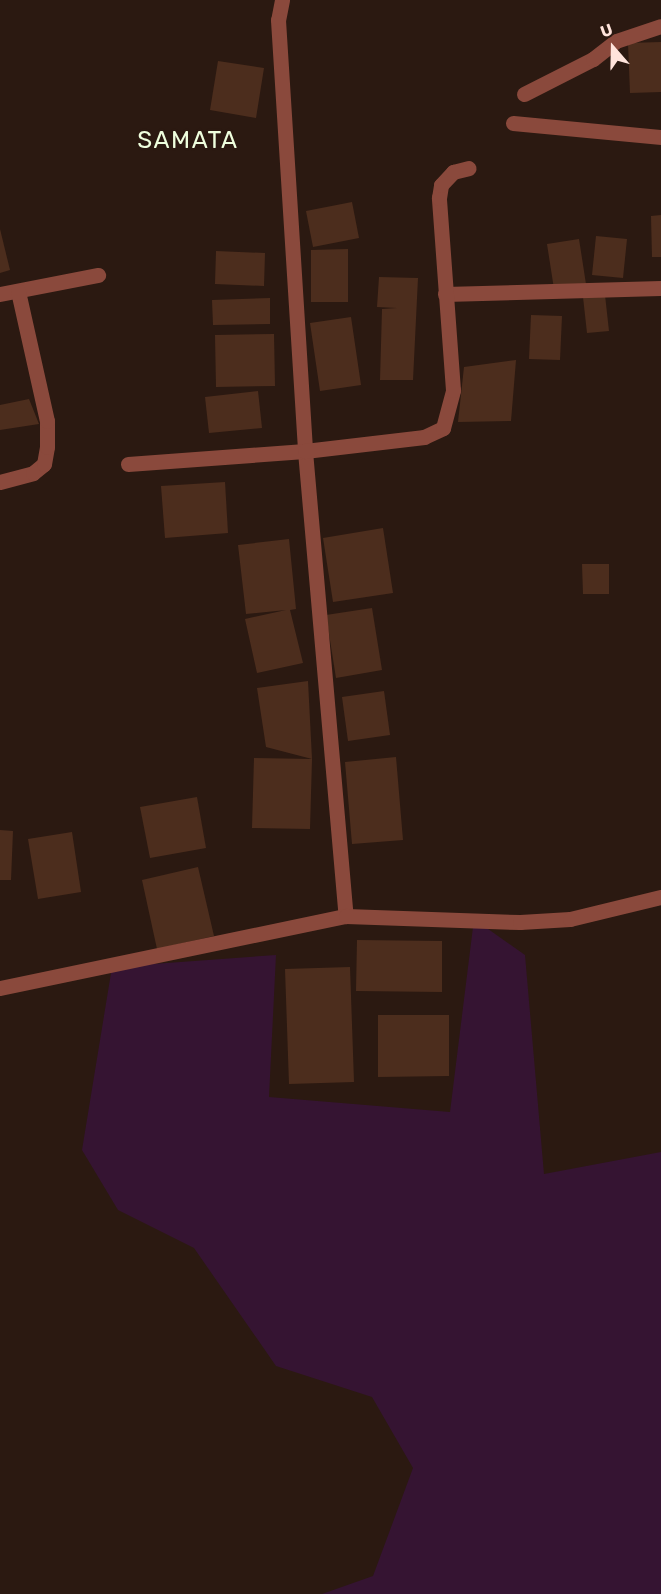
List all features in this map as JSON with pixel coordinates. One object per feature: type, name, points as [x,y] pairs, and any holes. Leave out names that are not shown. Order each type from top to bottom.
[{"type":"street","points":[[282,0],[278,20],[305,451],[346,916]]},
{"type":"street","points":[[524,94],[593,59],[616,40],[661,26]]},
{"type":"street","points":[[513,123],[661,137]]},
{"type":"street","points":[[128,464],[305,451],[424,437],[443,428],[453,390],[438,213],[441,185],[453,172],[469,168]]},
{"type":"street","points":[[0,294],[98,275]]},
{"type":"street","points":[[445,294],[661,288]]},
{"type":"street","points":[[0,482],[33,473],[44,464],[47,447],[47,421],[18,291]]},
{"type":"street","points":[[0,988],[346,916],[520,922],[570,919],[661,897]]},
{"type":"shaded area","points":[[474,919],[525,955],[544,1174],[661,1152],[661,1594],[322,1594],[373,1576],[413,1468],[372,1397],[276,1366],[194,1248],[118,1210],[82,1150],[112,967],[276,955],[269,1097],[450,1112]]},
{"type":"building","points":[[661,42],[661,92],[630,93],[628,43]]},
{"type":"building","points":[[218,61],[264,68],[256,118],[210,110]]},
{"type":"building","points":[[352,202],[359,238],[313,247],[306,211]]},
{"type":"building","points":[[661,215],[661,257],[652,257],[651,216]]},
{"type":"building","points":[[0,229],[10,270],[0,273]]},
{"type":"building","points":[[596,236],[627,239],[623,278],[592,275]]},
{"type":"building","points":[[579,239],[586,284],[554,289],[547,244]]},
{"type":"building","points":[[348,249],[348,302],[311,302],[311,250]]},
{"type":"building","points":[[216,251],[265,253],[264,286],[215,284]]},
{"type":"building","points":[[379,277],[418,278],[413,380],[380,380],[382,309],[397,308],[377,307]]},
{"type":"building","points":[[605,295],[609,331],[587,333],[583,297]]},
{"type":"building","points":[[270,298],[270,324],[213,325],[212,300]]},
{"type":"building","points":[[531,315],[562,316],[560,360],[529,359]]},
{"type":"building","points":[[351,317],[361,385],[320,391],[310,323]]},
{"type":"building","points":[[274,334],[275,386],[216,387],[215,335]]},
{"type":"building","points":[[516,360],[511,421],[458,422],[464,367]]},
{"type":"building","points":[[258,391],[262,428],[209,433],[205,397]]},
{"type":"building","points":[[29,399],[39,424],[0,430],[0,405]]},
{"type":"building","points":[[225,482],[228,533],[165,538],[161,486]]},
{"type":"building","points":[[383,528],[393,593],[333,602],[323,538]]},
{"type":"building","points":[[289,539],[296,609],[290,610],[303,663],[257,673],[245,619],[286,610],[246,614],[238,545]]},
{"type":"building","points":[[582,564],[609,564],[609,594],[583,594]]},
{"type":"building","points":[[372,608],[382,670],[336,678],[326,615]]},
{"type":"building","points":[[308,681],[312,759],[266,747],[257,688]]},
{"type":"building","points":[[384,691],[390,735],[348,741],[342,697]]},
{"type":"building","points":[[396,757],[403,840],[352,844],[345,762]]},
{"type":"building","points":[[254,758],[312,759],[310,829],[252,828]]},
{"type":"building","points":[[197,797],[206,848],[150,858],[140,807]]},
{"type":"building","points":[[0,830],[13,831],[11,880],[0,880]]},
{"type":"building","points":[[72,832],[81,892],[38,899],[28,839]]},
{"type":"building","points":[[198,867],[214,936],[157,949],[142,880]]},
{"type":"building","points":[[357,940],[442,941],[442,992],[356,991]]},
{"type":"building","points":[[350,967],[354,1082],[289,1084],[285,969]]},
{"type":"building","points":[[378,1015],[449,1015],[449,1076],[378,1077]]},
{"type":"district","name":"SAMATA","points":[[188,141]]}]
